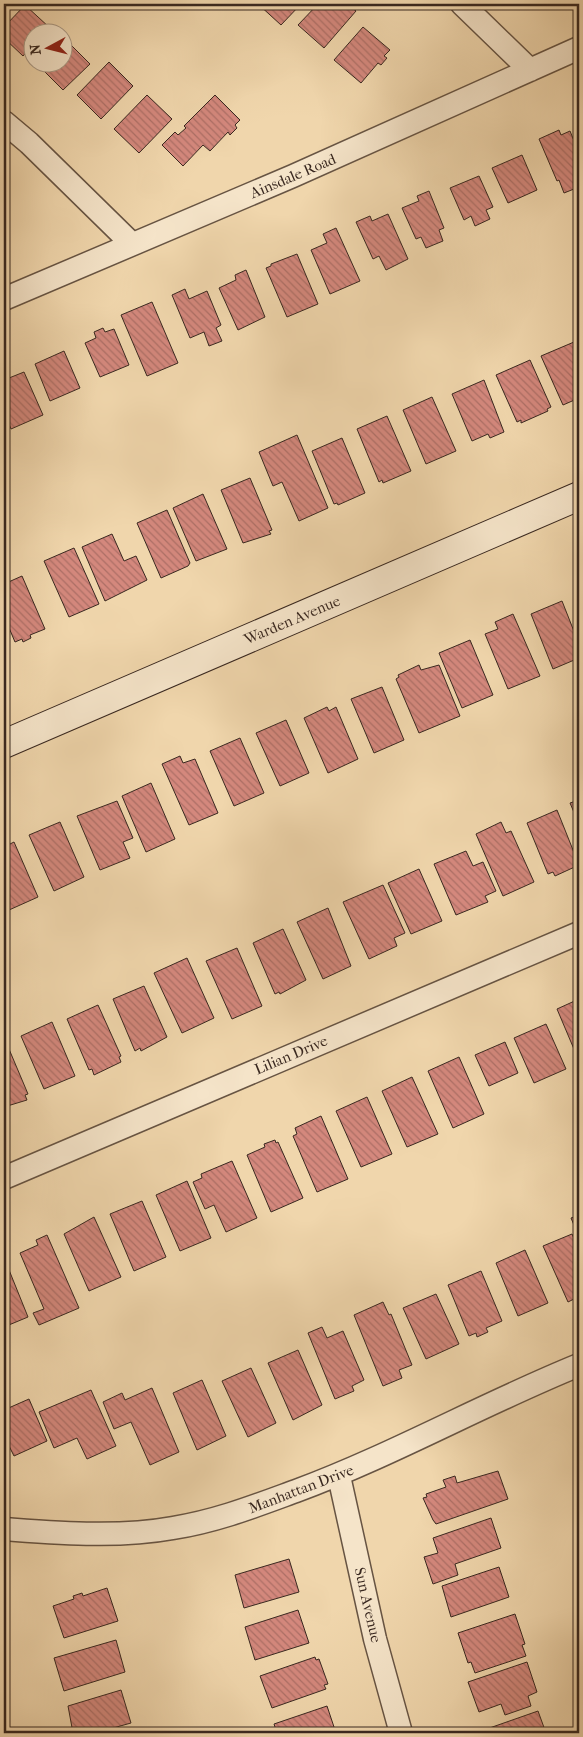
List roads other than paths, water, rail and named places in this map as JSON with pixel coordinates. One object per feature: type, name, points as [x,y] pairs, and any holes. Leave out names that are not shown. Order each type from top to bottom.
[{"type":"main road","name":"Warden Avenue","points":[[4,744],[579,496]]},
{"type":"street","points":[[462,4],[530,70]]},
{"type":"street","name":"Ainsdale Road","points":[[4,299],[131,243],[293,176],[579,48]]},
{"type":"street","points":[[4,122],[29,143],[131,243]]},
{"type":"street","name":"Lilian Drive","points":[[4,1178],[579,934]]},
{"type":"street","name":"Manhattan Drive","points":[[4,1529],[123,1534],[216,1520],[339,1476],[536,1383],[579,1366]]},
{"type":"street","name":"Sun Avenue","points":[[339,1476],[376,1639],[401,1733]]}]
